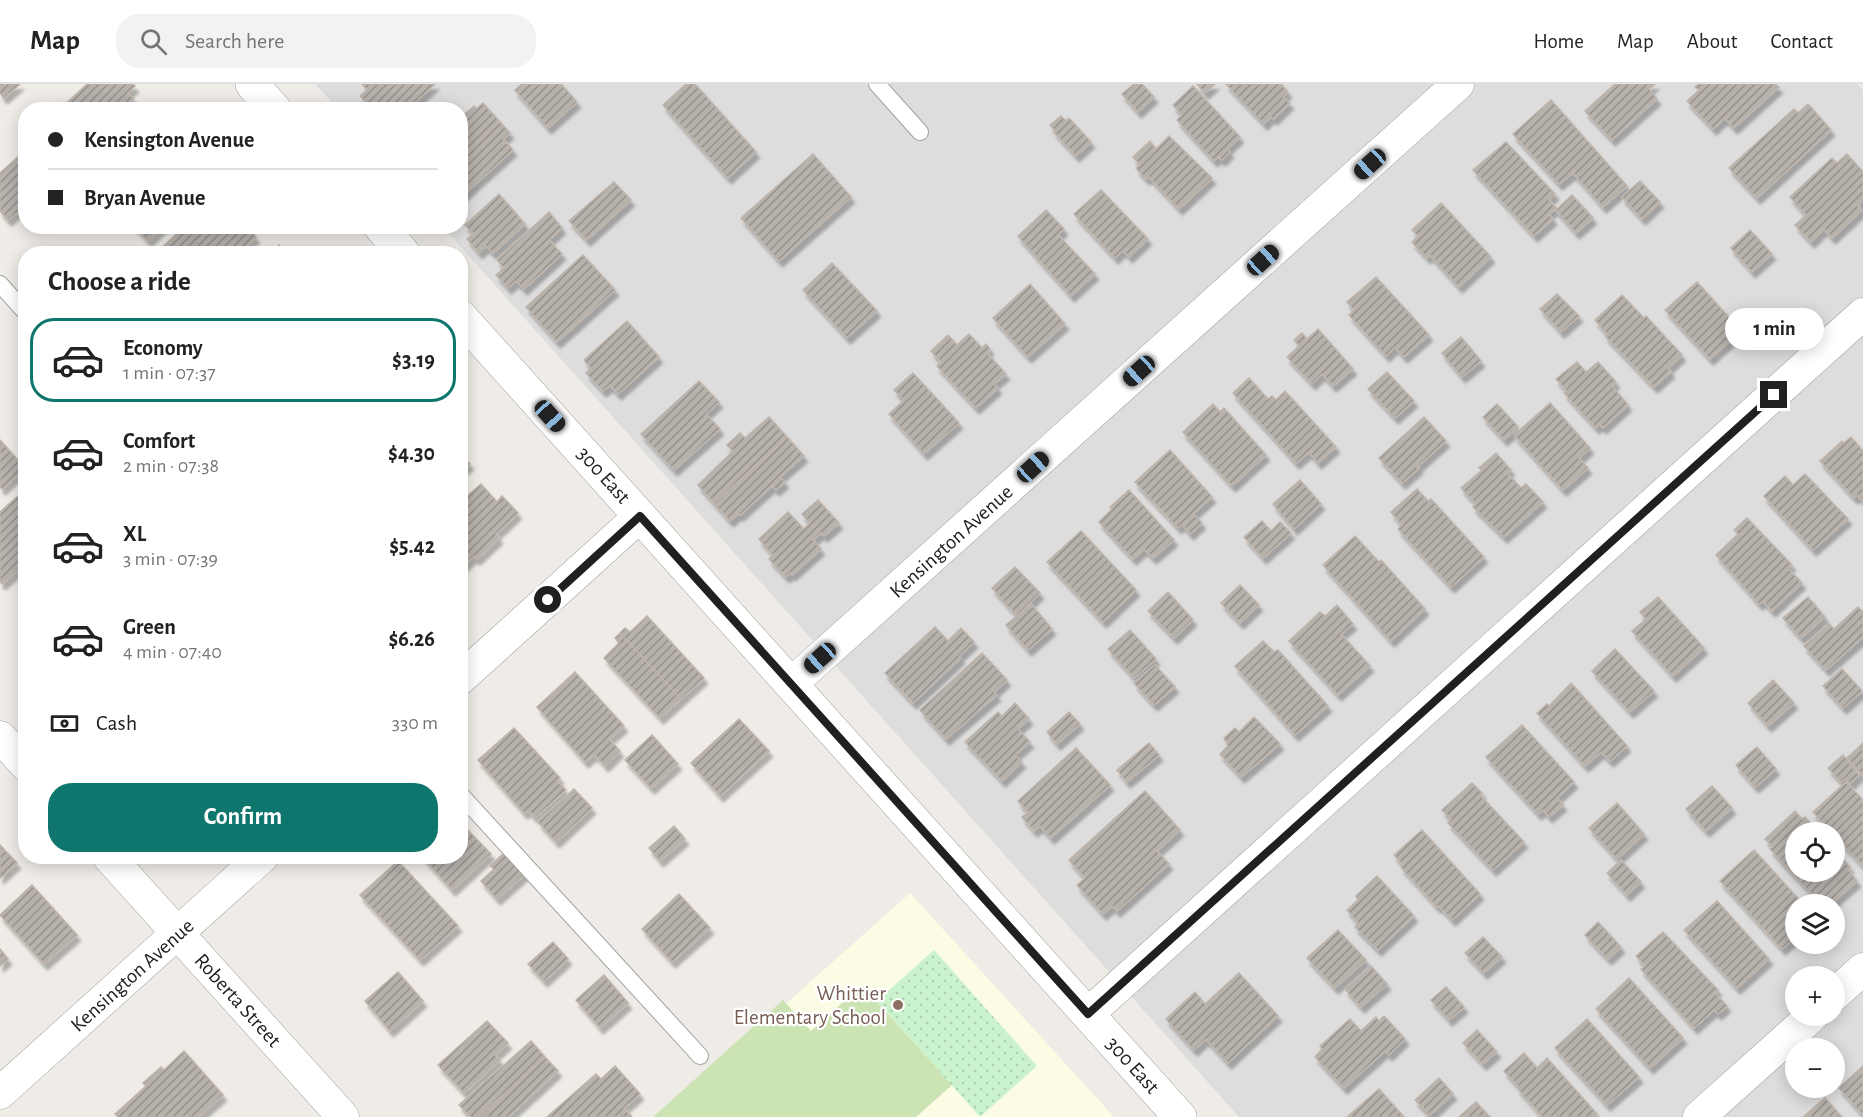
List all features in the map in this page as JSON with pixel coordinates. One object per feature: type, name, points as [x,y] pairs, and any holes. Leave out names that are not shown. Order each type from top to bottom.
[{"type":"street","points":[[252,84],[268,102]]},
{"type":"street","name":"Kensington Avenue","points":[[791,684],[1458,84]]},
{"type":"street","points":[[387,234],[397,246]]},
{"type":"street","points":[[1088,1014],[1863,314]]},
{"type":"street","name":"300 East","points":[[468,325],[1180,1117]]},
{"type":"street","points":[[468,671],[640,516]]},
{"type":"street","points":[[0,737],[18,756]]},
{"type":"street","name":"Roberta Street","points":[[115,864],[344,1117]]},
{"type":"street","name":"Kensington Avenue","points":[[0,1093],[254,864]]},
{"type":"street","points":[[1845,985],[1863,969]]},
{"type":"street","points":[[1700,1117],[1801,1026]]},
{"type":"lane","points":[[877,84],[921,132]]},
{"type":"lane","points":[[0,285],[18,304]]},
{"type":"lane","points":[[468,803],[700,1056]]},
{"type":"shaded area","points":[[315,84],[1857,84],[1863,90],[1863,1117],[1239,1117],[468,255],[468,246],[460,246],[449,234],[468,234],[468,102],[332,102]]},
{"type":"shaded area","name":"Whittier Elementary School","points":[[910,893],[1114,1117],[659,1117]]},
{"type":"green space","points":[[934,950],[1037,1066],[980,1117],[877,1001]]},
{"type":"green space","points":[[862,985],[952,1085],[916,1117],[653,1117],[783,1000],[811,1031]]},
{"type":"building","points":[[0,84],[20,84],[4,98],[0,93]]},
{"type":"building","points":[[87,84],[133,84],[135,86],[128,93],[133,98],[129,102],[68,102]]},
{"type":"building","points":[[362,84],[435,84],[416,102],[366,102],[360,96],[367,90]]},
{"type":"building","points":[[522,84],[561,84],[577,102],[548,128],[515,90]]},
{"type":"building","points":[[686,84],[695,84],[756,152],[728,178],[663,105]]},
{"type":"building","points":[[1134,84],[1142,84],[1154,97],[1138,112],[1122,94]]},
{"type":"building","points":[[1197,84],[1215,84],[1205,93]]},
{"type":"building","points":[[1226,84],[1281,84],[1288,92],[1283,97],[1290,103],[1274,119],[1271,117],[1264,124]]},
{"type":"building","points":[[1615,84],[1655,84],[1649,89],[1657,99],[1612,140],[1585,111]]},
{"type":"building","points":[[1699,84],[1775,84],[1779,87],[1734,128],[1725,118],[1713,129],[1687,101],[1699,90],[1695,87]]},
{"type":"building","points":[[1193,86],[1240,137],[1227,149],[1230,152],[1222,160],[1218,157],[1214,161],[1177,120],[1182,115],[1173,105]]},
{"type":"building","points":[[1551,100],[1627,186],[1603,207],[1573,173],[1559,184],[1513,134]]},
{"type":"building","points":[[483,103],[500,122],[468,151],[468,111],[474,106],[476,109]]},
{"type":"building","points":[[1808,104],[1831,130],[1757,198],[1729,168],[1794,109],[1798,113]]},
{"type":"building","points":[[1061,116],[1066,121],[1069,118],[1091,142],[1076,156],[1050,125]]},
{"type":"building","points":[[500,122],[510,133],[503,139],[513,150],[468,191],[468,151]]},
{"type":"building","points":[[1169,136],[1212,178],[1179,209],[1149,177],[1146,179],[1136,168],[1140,165],[1133,157],[1150,141],[1156,149]]},
{"type":"building","points":[[1506,142],[1555,194],[1549,200],[1556,208],[1549,214],[1553,219],[1534,236],[1473,170]]},
{"type":"building","points":[[813,154],[851,197],[779,261],[741,218]]},
{"type":"building","points":[[1847,154],[1863,172],[1863,201],[1858,206],[1862,210],[1832,238],[1824,229],[1811,242],[1795,225],[1806,215],[1790,197],[1832,158],[1837,163]]},
{"type":"building","points":[[18,157],[18,212],[8,220],[0,211],[0,173]]},
{"type":"building","points":[[1640,181],[1660,202],[1642,219],[1622,197]]},
{"type":"building","points":[[614,182],[631,200],[587,240],[569,221]]},
{"type":"building","points":[[1101,190],[1148,239],[1129,257],[1123,250],[1115,258],[1074,214]]},
{"type":"building","points":[[499,194],[525,224],[493,253],[486,246],[479,253],[467,239],[473,233],[468,228],[468,222]]},
{"type":"building","points":[[1572,195],[1593,218],[1576,233],[1556,210]]},
{"type":"building","points":[[1441,203],[1491,257],[1459,287],[1430,255],[1427,258],[1412,242],[1418,236],[1412,230]]},
{"type":"building","points":[[1046,210],[1064,229],[1058,235],[1095,274],[1071,296],[1018,236]]},
{"type":"building","points":[[549,212],[562,228],[549,240],[562,254],[524,289],[516,281],[508,288],[496,275],[504,268],[497,260]]},
{"type":"building","points":[[1750,230],[1772,254],[1752,272],[1731,248]]},
{"type":"building","points":[[141,234],[155,234],[148,241]]},
{"type":"building","points":[[176,234],[253,234],[256,237],[246,246],[164,246]]},
{"type":"building","points":[[583,255],[615,290],[557,342],[526,307]]},
{"type":"building","points":[[832,263],[877,311],[847,338],[803,290]]},
{"type":"building","points":[[1376,277],[1429,335],[1404,357],[1395,347],[1386,356],[1349,315],[1354,310],[1347,302]]},
{"type":"building","points":[[1697,282],[1735,324],[1724,334],[1730,341],[1710,359],[1665,310]]},
{"type":"building","points":[[1030,284],[1065,324],[1028,357],[993,318]]},
{"type":"building","points":[[1557,294],[1579,316],[1561,332],[1540,309]]},
{"type":"building","points":[[1622,295],[1644,318],[1646,316],[1682,355],[1668,368],[1671,372],[1654,387],[1605,336],[1607,334],[1595,320]]},
{"type":"building","points":[[627,321],[659,357],[618,394],[610,385],[603,391],[586,373],[591,368],[584,360]]},
{"type":"building","points":[[1318,329],[1353,369],[1333,386],[1322,374],[1312,384],[1287,357],[1299,346],[1294,340],[1302,333],[1307,339]]},
{"type":"building","points":[[969,334],[982,348],[986,344],[990,349],[987,353],[1006,374],[994,384],[998,388],[976,408],[937,366],[941,362],[931,351],[948,335],[957,345]]},
{"type":"building","points":[[1461,337],[1481,361],[1462,377],[1442,353]]},
{"type":"building","points":[[1577,362],[1586,372],[1598,362],[1616,382],[1612,386],[1628,405],[1603,428],[1600,424],[1596,428],[1564,393],[1567,391],[1556,379]]},
{"type":"building","points":[[1387,372],[1414,401],[1395,418],[1368,389]]},
{"type":"building","points":[[913,373],[959,423],[924,454],[889,414],[904,400],[894,390]]},
{"type":"building","points":[[1249,378],[1268,399],[1272,396],[1276,400],[1285,391],[1336,447],[1318,463],[1309,452],[1296,463],[1233,393]]},
{"type":"building","points":[[699,381],[719,402],[706,414],[720,429],[674,470],[641,434]]},
{"type":"building","points":[[1550,403],[1590,448],[1579,458],[1588,468],[1563,490],[1514,435]]},
{"type":"building","points":[[1213,404],[1220,412],[1224,408],[1266,455],[1232,486],[1183,432]]},
{"type":"building","points":[[1497,404],[1518,427],[1504,440],[1483,417]]},
{"type":"building","points":[[769,417],[787,437],[714,503],[698,485],[733,451],[727,445],[740,433],[745,438]]},
{"type":"building","points":[[1424,417],[1446,441],[1402,483],[1379,458]]},
{"type":"building","points":[[787,437],[804,456],[780,477],[785,482],[776,490],[772,486],[730,521],[714,503]]},
{"type":"building","points":[[1851,437],[1863,451],[1863,502],[1857,495],[1854,498],[1820,461],[1842,441],[1844,443]]},
{"type":"building","points":[[0,440],[18,460],[18,474],[2,489],[0,487]]},
{"type":"building","points":[[1170,450],[1212,497],[1193,514],[1202,523],[1190,534],[1182,524],[1178,528],[1135,482]]},
{"type":"building","points":[[1496,453],[1511,470],[1507,473],[1521,488],[1526,484],[1543,502],[1504,537],[1473,507],[1476,504],[1461,488],[1482,470],[1479,468]]},
{"type":"building","points":[[1805,474],[1848,519],[1813,550],[1764,496],[1785,476],[1793,485]]},
{"type":"building","points":[[1300,480],[1321,504],[1294,529],[1273,504]]},
{"type":"building","points":[[481,484],[497,502],[502,496],[518,513],[496,534],[499,538],[477,559],[474,556],[468,562],[468,495]]},
{"type":"building","points":[[1417,489],[1428,501],[1431,499],[1484,557],[1451,587],[1398,529],[1402,525],[1391,512]]},
{"type":"building","points":[[1129,490],[1174,540],[1153,558],[1144,549],[1133,559],[1099,522],[1112,509],[1110,507]]},
{"type":"building","points":[[18,496],[18,570],[2,584],[0,582],[0,512]]},
{"type":"building","points":[[818,500],[839,523],[824,536],[821,533],[813,540],[821,549],[792,575],[790,573],[786,577],[769,559],[773,555],[759,539],[788,512],[804,529],[810,523],[802,514]]},
{"type":"building","points":[[1747,518],[1792,565],[1788,568],[1802,583],[1772,611],[1763,601],[1759,604],[1716,555],[1738,534],[1734,530]]},
{"type":"building","points":[[1262,521],[1271,531],[1280,522],[1291,533],[1263,558],[1244,537]]},
{"type":"building","points":[[1081,531],[1136,590],[1103,622],[1047,562]]},
{"type":"building","points":[[1355,536],[1379,562],[1381,560],[1425,609],[1391,641],[1323,565]]},
{"type":"building","points":[[1015,567],[1040,593],[1017,616],[992,588]]},
{"type":"building","points":[[1240,585],[1259,605],[1240,623],[1221,603]]},
{"type":"building","points":[[1168,592],[1193,620],[1174,638],[1148,611]]},
{"type":"building","points":[[1658,597],[1704,648],[1673,676],[1632,631],[1646,619],[1640,612]]},
{"type":"building","points":[[1808,597],[1825,617],[1801,638],[1783,618]]},
{"type":"building","points":[[1031,604],[1052,629],[1028,650],[1006,625]]},
{"type":"building","points":[[1337,605],[1353,624],[1341,634],[1370,666],[1338,695],[1289,641],[1320,612],[1325,616]]},
{"type":"building","points":[[1858,607],[1863,612],[1863,637],[1826,670],[1804,646],[1829,624],[1834,629]]},
{"type":"building","points":[[647,616],[704,678],[681,699],[620,633],[625,628],[630,632]]},
{"type":"building","points":[[935,627],[948,641],[961,628],[974,642],[959,656],[961,658],[913,703],[885,673]]},
{"type":"building","points":[[1130,630],[1156,659],[1134,678],[1108,649]]},
{"type":"building","points":[[620,633],[681,699],[660,718],[604,658],[619,643],[615,638]]},
{"type":"building","points":[[1263,641],[1274,652],[1278,650],[1328,706],[1295,735],[1235,666]]},
{"type":"building","points":[[1615,649],[1654,691],[1630,712],[1592,671]]},
{"type":"building","points":[[982,653],[1007,680],[994,692],[997,695],[946,739],[920,710]]},
{"type":"building","points":[[1155,665],[1175,687],[1154,705],[1134,683]]},
{"type":"building","points":[[1842,669],[1862,691],[1843,708],[1823,686]]},
{"type":"building","points":[[575,672],[624,726],[609,739],[620,751],[605,766],[594,754],[585,762],[537,707]]},
{"type":"building","points":[[1773,680],[1794,703],[1768,726],[1748,703]]},
{"type":"building","points":[[1571,683],[1627,746],[1610,761],[1601,752],[1585,766],[1537,713],[1547,704],[1549,706]]},
{"type":"building","points":[[1015,703],[1029,719],[1018,729],[1030,742],[1015,755],[1022,762],[1002,781],[965,742],[998,712],[1002,716]]},
{"type":"building","points":[[1069,712],[1080,724],[1057,744],[1047,732]]},
{"type":"building","points":[[1254,717],[1280,744],[1241,777],[1220,754],[1228,746],[1224,738],[1235,728],[1239,732]]},
{"type":"building","points":[[739,719],[769,751],[720,796],[691,763]]},
{"type":"building","points":[[1522,725],[1574,782],[1557,798],[1563,805],[1549,817],[1543,810],[1538,814],[1486,757]]},
{"type":"building","points":[[514,728],[560,778],[557,781],[566,790],[535,818],[528,810],[524,813],[478,760]]},
{"type":"building","points":[[652,735],[678,764],[651,788],[625,760]]},
{"type":"building","points":[[1149,743],[1159,755],[1127,782],[1117,770]]},
{"type":"building","points":[[1863,743],[1863,776],[1847,758]]},
{"type":"building","points":[[1757,747],[1776,769],[1755,787],[1736,765]]},
{"type":"building","points":[[1076,748],[1110,785],[1051,838],[1040,826],[1034,831],[1022,817],[1028,812],[1018,801]]},
{"type":"building","points":[[1843,755],[1859,775],[1850,784],[1845,778],[1841,782],[1828,768]]},
{"type":"building","points":[[1846,782],[1863,800],[1863,866],[1845,847],[1845,822],[1822,822],[1813,812]]},
{"type":"building","points":[[1472,783],[1482,793],[1480,795],[1524,842],[1493,870],[1448,823],[1451,819],[1442,810]]},
{"type":"building","points":[[1712,786],[1732,808],[1706,831],[1686,809]]},
{"type":"building","points":[[574,789],[592,808],[556,842],[538,822]]},
{"type":"building","points":[[1145,791],[1180,830],[1157,851],[1169,864],[1117,911],[1112,906],[1103,914],[1077,885],[1085,878],[1069,860]]},
{"type":"building","points":[[1617,803],[1644,834],[1617,859],[1589,828]]},
{"type":"building","points":[[1795,811],[1802,819],[1805,817],[1810,822],[1785,822],[1785,865],[1770,849],[1773,847],[1765,839]]},
{"type":"building","points":[[674,826],[685,839],[660,861],[649,848]]},
{"type":"building","points":[[468,830],[491,854],[452,890],[429,864],[468,864]]},
{"type":"building","points":[[1422,830],[1480,894],[1452,920],[1401,867],[1403,865],[1394,855]]},
{"type":"building","points":[[0,845],[17,863],[0,878]]},
{"type":"building","points":[[1754,850],[1794,894],[1785,894],[1785,946],[1782,949],[1720,881]]},
{"type":"building","points":[[505,852],[525,874],[497,899],[481,881],[494,869],[490,866]]},
{"type":"building","points":[[1621,860],[1641,882],[1627,895],[1607,873]]},
{"type":"building","points":[[1845,862],[1850,867],[1848,870],[1857,881],[1842,894],[1812,894],[1801,882],[1845,882]]},
{"type":"building","points":[[395,864],[401,864],[458,926],[420,960],[360,895]]},
{"type":"building","points":[[1377,876],[1414,916],[1378,950],[1355,927],[1358,923],[1347,910],[1358,900],[1356,896]]},
{"type":"building","points":[[32,885],[77,935],[44,964],[0,915]]},
{"type":"building","points":[[679,894],[710,928],[672,962],[642,929]]},
{"type":"building","points":[[1717,901],[1769,959],[1737,988],[1684,930]]},
{"type":"building","points":[[1598,922],[1621,947],[1608,959],[1585,935]]},
{"type":"building","points":[[1338,930],[1366,960],[1335,988],[1307,958]]},
{"type":"building","points":[[1663,932],[1718,990],[1715,993],[1727,1006],[1718,1014],[1714,1010],[1694,1028],[1641,969],[1645,966],[1636,956]]},
{"type":"building","points":[[1483,937],[1502,957],[1484,973],[1465,953]]},
{"type":"building","points":[[553,942],[568,959],[544,981],[528,964]]},
{"type":"building","points":[[0,949],[8,959],[0,966]]},
{"type":"building","points":[[1371,966],[1387,984],[1361,1007],[1345,989]]},
{"type":"building","points":[[398,972],[423,1001],[390,1031],[365,1001]]},
{"type":"building","points":[[1239,973],[1278,1016],[1228,1063],[1206,1039],[1194,1050],[1166,1019],[1195,992],[1205,1004]]},
{"type":"building","points":[[604,975],[628,1003],[600,1028],[576,1000]]},
{"type":"building","points":[[1629,978],[1683,1038],[1650,1068],[1596,1009]]},
{"type":"building","points":[[1446,987],[1464,1007],[1449,1020],[1431,1000]]},
{"type":"building","points":[[1384,1016],[1405,1039],[1389,1055],[1385,1051],[1344,1088],[1315,1057],[1322,1049],[1320,1046],[1350,1019],[1361,1031],[1376,1017],[1379,1021]]},
{"type":"building","points":[[1587,1019],[1639,1077],[1607,1105],[1555,1048]]},
{"type":"building","points":[[487,1021],[508,1043],[495,1055],[500,1060],[464,1093],[438,1065]]},
{"type":"building","points":[[1477,1030],[1497,1052],[1483,1064],[1463,1043]]},
{"type":"building","points":[[531,1041],[545,1057],[478,1117],[471,1117],[459,1105]]},
{"type":"building","points":[[184,1051],[223,1095],[198,1117],[118,1117],[115,1114],[146,1086],[143,1083],[161,1067],[164,1070]]},
{"type":"building","points":[[1524,1053],[1537,1068],[1547,1058],[1597,1114],[1594,1117],[1543,1117],[1504,1071]]},
{"type":"building","points":[[545,1057],[558,1071],[508,1117],[478,1117]]},
{"type":"building","points":[[615,1066],[640,1094],[624,1108],[632,1117],[547,1117],[596,1074],[601,1079]]},
{"type":"building","points":[[1863,1066],[1863,1115],[1845,1095],[1845,1082]]},
{"type":"building","points":[[1439,1078],[1453,1094],[1430,1115],[1415,1100]]},
{"type":"building","points":[[1379,1089],[1404,1117],[1347,1117]]},
{"type":"building","points":[[1825,1098],[1842,1117],[1803,1117]]},
{"type":"building","points":[[1476,1102],[1490,1117],[1459,1117]]},
{"type":"place","name":"Whittier Elementary School","points":[[898,1005]]},
{"type":"route","points":[[548,600],[640,516],[1088,1014],[1774,395]]}]
